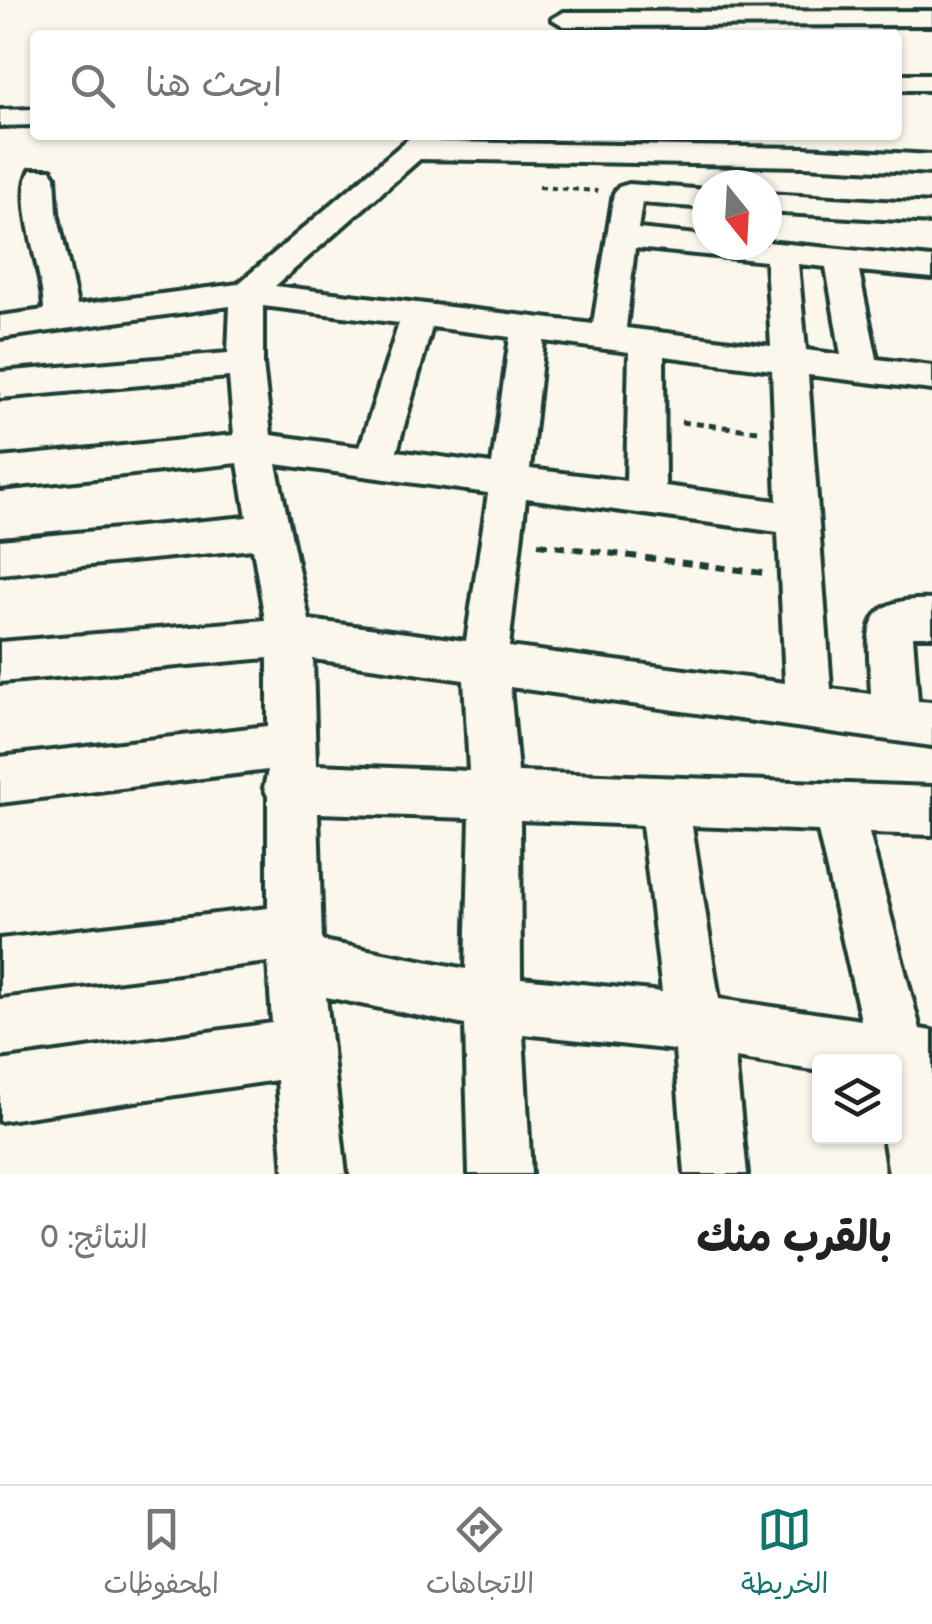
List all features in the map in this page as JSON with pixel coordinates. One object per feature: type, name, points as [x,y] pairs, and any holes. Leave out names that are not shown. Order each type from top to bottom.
[{"type":"street","points":[[555,27],[584,0]]},
{"type":"street","points":[[555,27],[923,18],[926,43]]},
{"type":"street","points":[[902,82],[932,82]]},
{"type":"street","points":[[0,118],[30,116]]},
{"type":"street","points":[[315,1174],[300,1048],[294,947],[290,637],[254,448],[245,364],[248,294],[422,143],[889,148],[932,164]]},
{"type":"street","points":[[41,176],[46,231],[62,294],[61,318]]},
{"type":"street","points":[[608,337],[629,193],[692,198]]},
{"type":"street","points":[[782,203],[932,213]]},
{"type":"street","points":[[818,206],[861,369]]},
{"type":"street","points":[[621,237],[692,243]]},
{"type":"street","points":[[782,254],[932,268]]},
{"type":"street","points":[[782,260],[810,708]]},
{"type":"street","points":[[0,327],[248,294],[932,378]]},
{"type":"street","points":[[374,464],[419,313]]},
{"type":"street","points":[[500,1174],[494,1002],[495,795],[484,663],[529,326]]},
{"type":"street","points":[[645,500],[647,342]]},
{"type":"street","points":[[0,385],[245,364]]},
{"type":"street","points":[[0,474],[254,448],[796,520]]},
{"type":"street","points":[[0,557],[269,531]]},
{"type":"street","points":[[0,662],[290,637],[914,722],[890,626],[904,616],[932,618]]},
{"type":"street","points":[[0,780],[290,767],[495,795],[932,811]]},
{"type":"street","points":[[664,803],[674,900],[708,1065],[716,1174]]},
{"type":"street","points":[[838,809],[915,1058],[920,1174]]},
{"type":"street","points":[[0,967],[294,947],[494,1002],[698,1024],[915,1058]]},
{"type":"street","points":[[0,1091],[300,1048]]},
{"type":"path","points":[[540,186],[629,193]]},
{"type":"path","points":[[648,418],[794,435]]},
{"type":"path","points":[[499,540],[799,578]]}]
